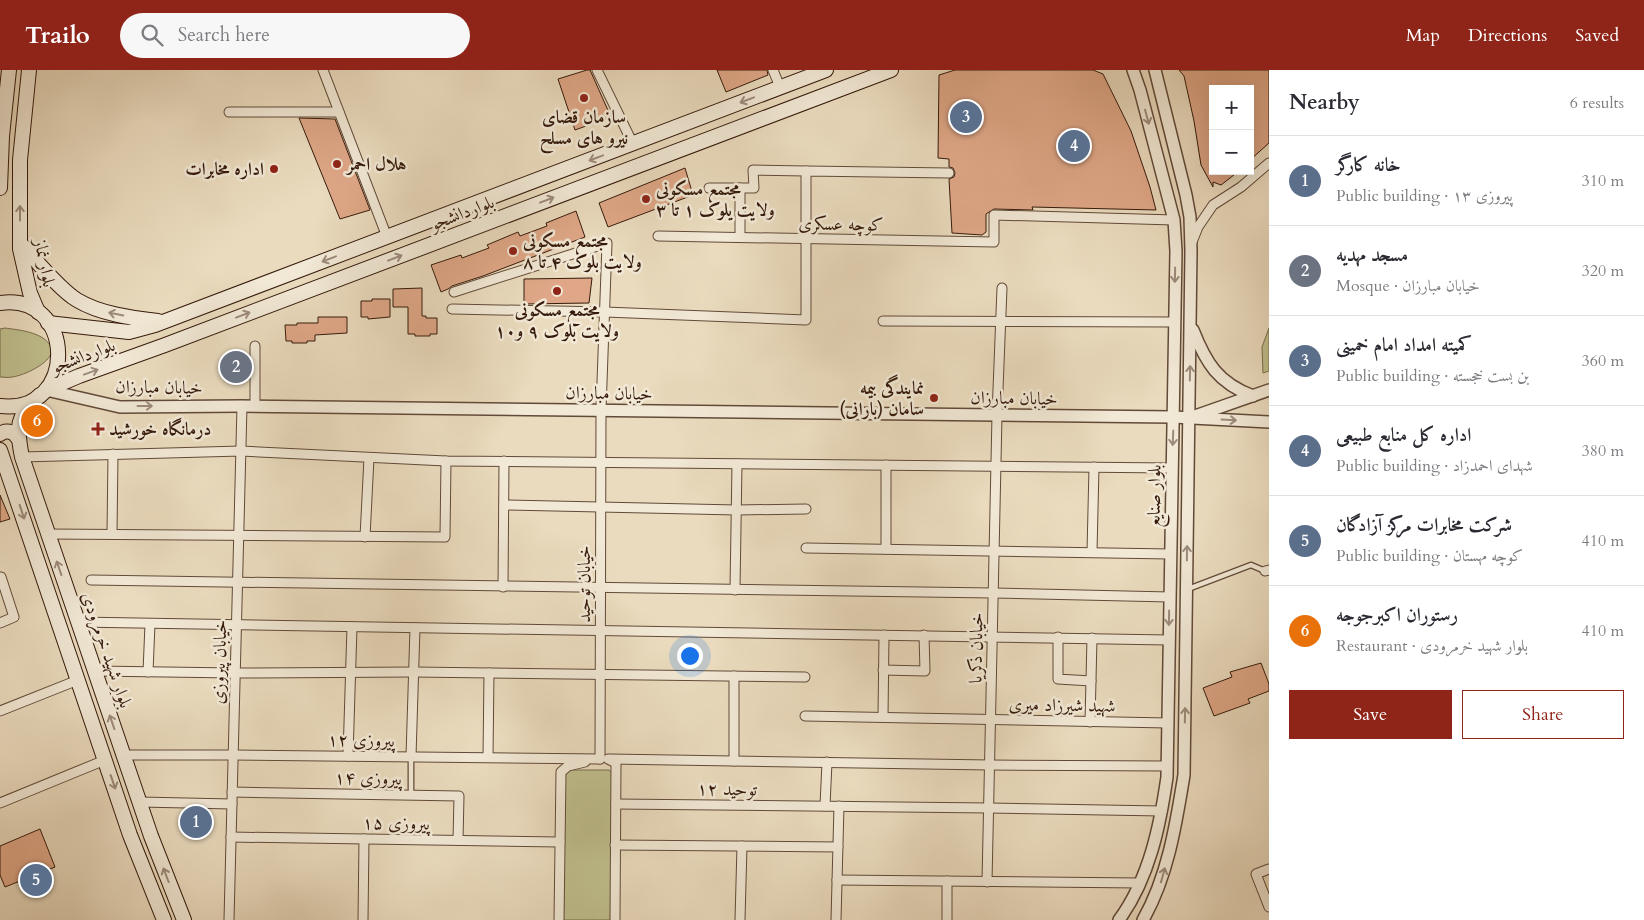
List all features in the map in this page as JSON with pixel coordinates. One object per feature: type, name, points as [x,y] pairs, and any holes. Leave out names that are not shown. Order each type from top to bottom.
[{"type":"main road","points":[[0,188],[2,136],[9,70]]},
{"type":"main road","name":"بلوار نماز","points":[[29,70],[20,160],[20,249],[30,293],[38,312]]},
{"type":"main road","name":"بلواردانشجو","points":[[48,323],[129,332],[164,322],[826,70]]},
{"type":"main road","name":"بلواردانشجو","points":[[0,406],[9,407],[26,404],[43,393],[79,376],[201,332],[891,70]]},
{"type":"main road","points":[[20,243],[58,284],[77,300],[105,312],[164,322]]},
{"type":"main road","points":[[0,304],[7,302],[22,305],[38,312],[56,335],[59,364],[54,378],[43,393]]},
{"type":"main road","name":"بلوار شهید خرمرودی","points":[[43,393],[28,405],[19,423],[18,437],[22,457],[151,836],[184,920]]},
{"type":"main road","points":[[0,434],[3,432],[14,433],[18,437]]},
{"type":"main road","name":"بلوار شهید خرمرودی","points":[[0,450],[130,835],[162,919]]},
{"type":"street","points":[[323,70],[386,237]]},
{"type":"street","points":[[597,70],[633,144]]},
{"type":"street","points":[[773,70],[780,87]]},
{"type":"street","name":"بلوار صنایع","points":[[1119,920],[1140,883],[1158,828],[1167,777],[1175,322],[1176,251],[1174,220],[1133,70]]},
{"type":"street","name":"بلوار صنایع","points":[[1143,920],[1161,881],[1174,832],[1184,775],[1187,589],[1190,217],[1156,70]]},
{"type":"street","points":[[229,112],[339,112]]},
{"type":"street","points":[[1191,244],[1198,227],[1213,205],[1241,187],[1269,163]]},
{"type":"street","points":[[709,188],[754,188],[753,170],[949,173]]},
{"type":"street","points":[[452,309],[605,312],[806,320],[806,171]]},
{"type":"street","points":[[740,188],[740,237]]},
{"type":"street","name":"کوچه عسکری","points":[[658,236],[994,242],[994,214],[1174,220]]},
{"type":"street","points":[[454,292],[607,243],[601,410]]},
{"type":"street","name":"خیابان ذکریا","points":[[987,882],[995,467],[1002,288]]},
{"type":"street","points":[[883,321],[1175,322]]},
{"type":"street","points":[[1190,324],[1200,349],[1210,366],[1236,390],[1253,396]]},
{"type":"street","points":[[255,346],[255,406]]},
{"type":"street","points":[[1189,418],[1269,390]]},
{"type":"street","name":"خیابان مبارزان","points":[[43,393],[120,407],[255,406],[1173,417],[1269,422]]},
{"type":"street","name":"خیابان پیروزی","points":[[229,920],[242,406]]},
{"type":"street","name":"خیابان توحید","points":[[601,410],[600,674],[605,759],[616,763],[614,920]]},
{"type":"street","points":[[22,457],[241,451],[446,461],[1172,468]]},
{"type":"street","points":[[112,534],[113,454]]},
{"type":"street","points":[[365,537],[369,458]]},
{"type":"street","points":[[48,534],[445,538],[446,461]]},
{"type":"street","points":[[503,586],[504,462]]},
{"type":"street","points":[[735,590],[737,464]]},
{"type":"street","points":[[886,465],[886,549]]},
{"type":"street","points":[[1092,552],[1094,467]]},
{"type":"street","points":[[504,505],[737,510],[806,509]]},
{"type":"street","points":[[806,548],[1170,554]]},
{"type":"street","points":[[0,623],[14,617],[1,577]]},
{"type":"street","points":[[91,580],[993,593],[1170,598]]},
{"type":"street","points":[[78,622],[1169,640]]},
{"type":"street","points":[[148,672],[150,624]]},
{"type":"street","points":[[348,756],[352,627]]},
{"type":"street","points":[[412,756],[415,628]]},
{"type":"street","points":[[883,718],[884,635]]},
{"type":"street","points":[[883,670],[924,671],[924,635]]},
{"type":"street","points":[[1058,638],[1058,679],[1091,681]]},
{"type":"street","points":[[1090,722],[1092,638]]},
{"type":"street","points":[[95,671],[805,676]]},
{"type":"street","points":[[488,757],[489,673]]},
{"type":"street","points":[[734,676],[734,761]]},
{"type":"street","points":[[0,711],[78,680]]},
{"type":"street","name":"شهید شیرزاد میری","points":[[805,716],[1168,723]]},
{"type":"street","name":"پیروزی ۱۲","points":[[124,755],[605,759]]},
{"type":"street","points":[[559,920],[561,772],[568,766],[605,759],[1167,766]]},
{"type":"street","points":[[0,802],[105,760]]},
{"type":"street","points":[[825,806],[827,762]]},
{"type":"street","name":"پیروزی ۱۴","points":[[232,792],[459,796],[458,840]]},
{"type":"street","points":[[140,802],[232,804]]},
{"type":"street","name":"توحید ۱۲","points":[[616,804],[1162,811]]},
{"type":"street","points":[[836,920],[839,806]]},
{"type":"street","points":[[1158,828],[1174,832]]},
{"type":"street","name":"پیروزی ۱۵","points":[[231,837],[560,842]]},
{"type":"street","points":[[363,920],[364,839]]},
{"type":"street","points":[[615,845],[838,847]]},
{"type":"street","points":[[740,920],[742,846]]},
{"type":"street","points":[[1269,869],[1256,874],[1269,907]]},
{"type":"street","points":[[837,880],[1140,883]]},
{"type":"street","points":[[947,881],[947,920]]},
{"type":"lane","points":[[1187,589],[1251,565],[1267,571]]},
{"type":"lane","points":[[411,795],[412,756]]},
{"type":"shaded area","points":[[5,328],[31,333],[43,338],[51,347],[49,357],[38,367],[24,374],[0,377],[0,329]]},
{"type":"shaded area","points":[[1269,328],[1269,371],[1263,373],[1262,347]]},
{"type":"shaded area","points":[[568,770],[609,770],[612,773],[611,920],[563,920],[564,773]]},
{"type":"building","name":"سازمان قضای نیرو های مسلح","points":[[590,70],[611,117],[575,130],[558,79]]},
{"type":"building","points":[[717,70],[767,70],[768,75],[726,92]]},
{"type":"building","points":[[955,70],[1093,70],[1103,74],[1131,131],[1156,210],[1032,207],[1033,210],[994,209],[986,214],[986,232],[982,235],[952,233],[949,179],[954,177],[955,173],[953,168],[949,167],[949,159],[938,158],[939,75]]},
{"type":"building","points":[[1179,70],[1269,70],[1269,143],[1254,156],[1254,85],[1209,85],[1209,175],[1234,175],[1221,185],[1213,182],[1213,187],[1201,165],[1184,76]]},
{"type":"building","name":"هلال احمر","points":[[299,118],[335,119],[370,210],[340,219]]},
{"type":"building","name":"مجتمع مسکونی ولایت یلوک ۱ تا ۳","points":[[685,168],[693,195],[608,227],[599,203]]},
{"type":"building","name":"مجتمع مسکونی ولایت بلوک ۴ تا ۸","points":[[576,211],[585,237],[452,286],[441,292],[431,265],[461,255],[462,258],[489,248],[487,245],[518,232],[520,236],[547,226],[546,223]]},
{"type":"building","name":"مجتمع مسکونی ولایت بلوک ۹ و۱۰","points":[[592,278],[589,303],[524,304],[524,279]]},
{"type":"building","points":[[422,288],[422,316],[437,318],[437,334],[430,334],[430,336],[408,334],[408,307],[393,307],[393,289]]},
{"type":"building","points":[[372,299],[390,299],[390,317],[368,319],[368,317],[361,317],[361,301],[372,301]]},
{"type":"building","points":[[318,317],[347,317],[347,333],[315,335],[315,341],[307,341],[307,343],[286,341],[285,325],[318,323]]},
{"type":"building","points":[[0,495],[10,519],[0,522]]},
{"type":"building","points":[[1261,663],[1269,684],[1269,691],[1248,699],[1250,703],[1214,716],[1203,688],[1232,677],[1230,672]]},
{"type":"building","points":[[40,829],[55,867],[5,887],[0,875],[0,846]]},
{"type":"place","name":"سازمان قضای نیرو های مسلح","points":[[584,98]]},
{"type":"place","name":"کمیته امداد امام خمینی","points":[[966,117]]},
{"type":"place","name":"اداره کل منابع طبیعی","points":[[1074,146]]},
{"type":"place","name":"هلال احمر","points":[[337,164]]},
{"type":"place","name":"اداره مخابرات","points":[[274,169]]},
{"type":"place","name":"مجتمع مسکونی ولایت یلوک ۱ تا ۳","points":[[646,199]]},
{"type":"place","name":"مجتمع مسکونی ولایت بلوک ۴ تا ۸","points":[[513,251]]},
{"type":"place","name":"مجتمع مسکونی ولایت بلوک ۹ و۱۰","points":[[557,291]]},
{"type":"place","name":"مسجد مهدیه","points":[[236,367]]},
{"type":"place","name":"نمایندگی بیمه سامان (بارانی)","points":[[934,398]]},
{"type":"place","name":"رستوران اکبرجوجه","points":[[37,421]]},
{"type":"place","name":"درمانگاه خورشید","points":[[98,429]]},
{"type":"place","name":"خانه کارگر","points":[[196,822]]},
{"type":"place","name":"شرکت مخابرات مرکز آزادگان","points":[[36,880]]}]
